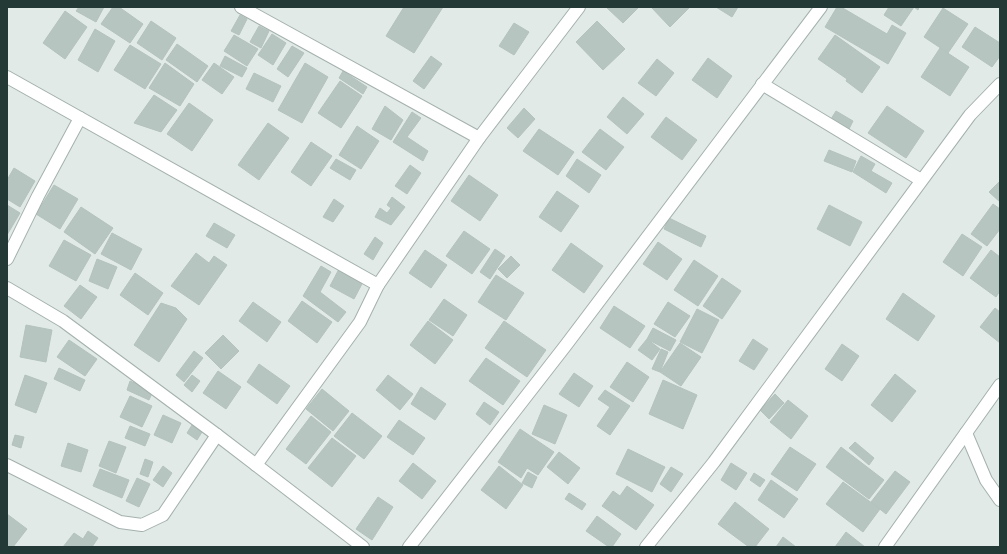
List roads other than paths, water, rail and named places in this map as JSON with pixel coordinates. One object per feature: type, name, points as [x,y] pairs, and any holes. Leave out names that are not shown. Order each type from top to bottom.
[{"type":"street","points":[[241,7],[479,138]]},
{"type":"street","points":[[256,465],[360,322],[378,285],[479,138],[579,7]]},
{"type":"street","points":[[409,547],[566,345],[821,7]]},
{"type":"street","points":[[7,77],[378,285]]},
{"type":"street","points":[[762,84],[921,180]]},
{"type":"street","points":[[646,547],[714,462],[970,114],[1000,84]]},
{"type":"street","points":[[7,259],[38,196],[80,118]]},
{"type":"street","points":[[7,288],[63,321],[363,547]]},
{"type":"street","points":[[885,547],[1000,385]]},
{"type":"street","points":[[966,433],[986,480],[1000,500]]},
{"type":"street","points":[[7,466],[120,522],[142,525],[163,515],[217,436]]}]
